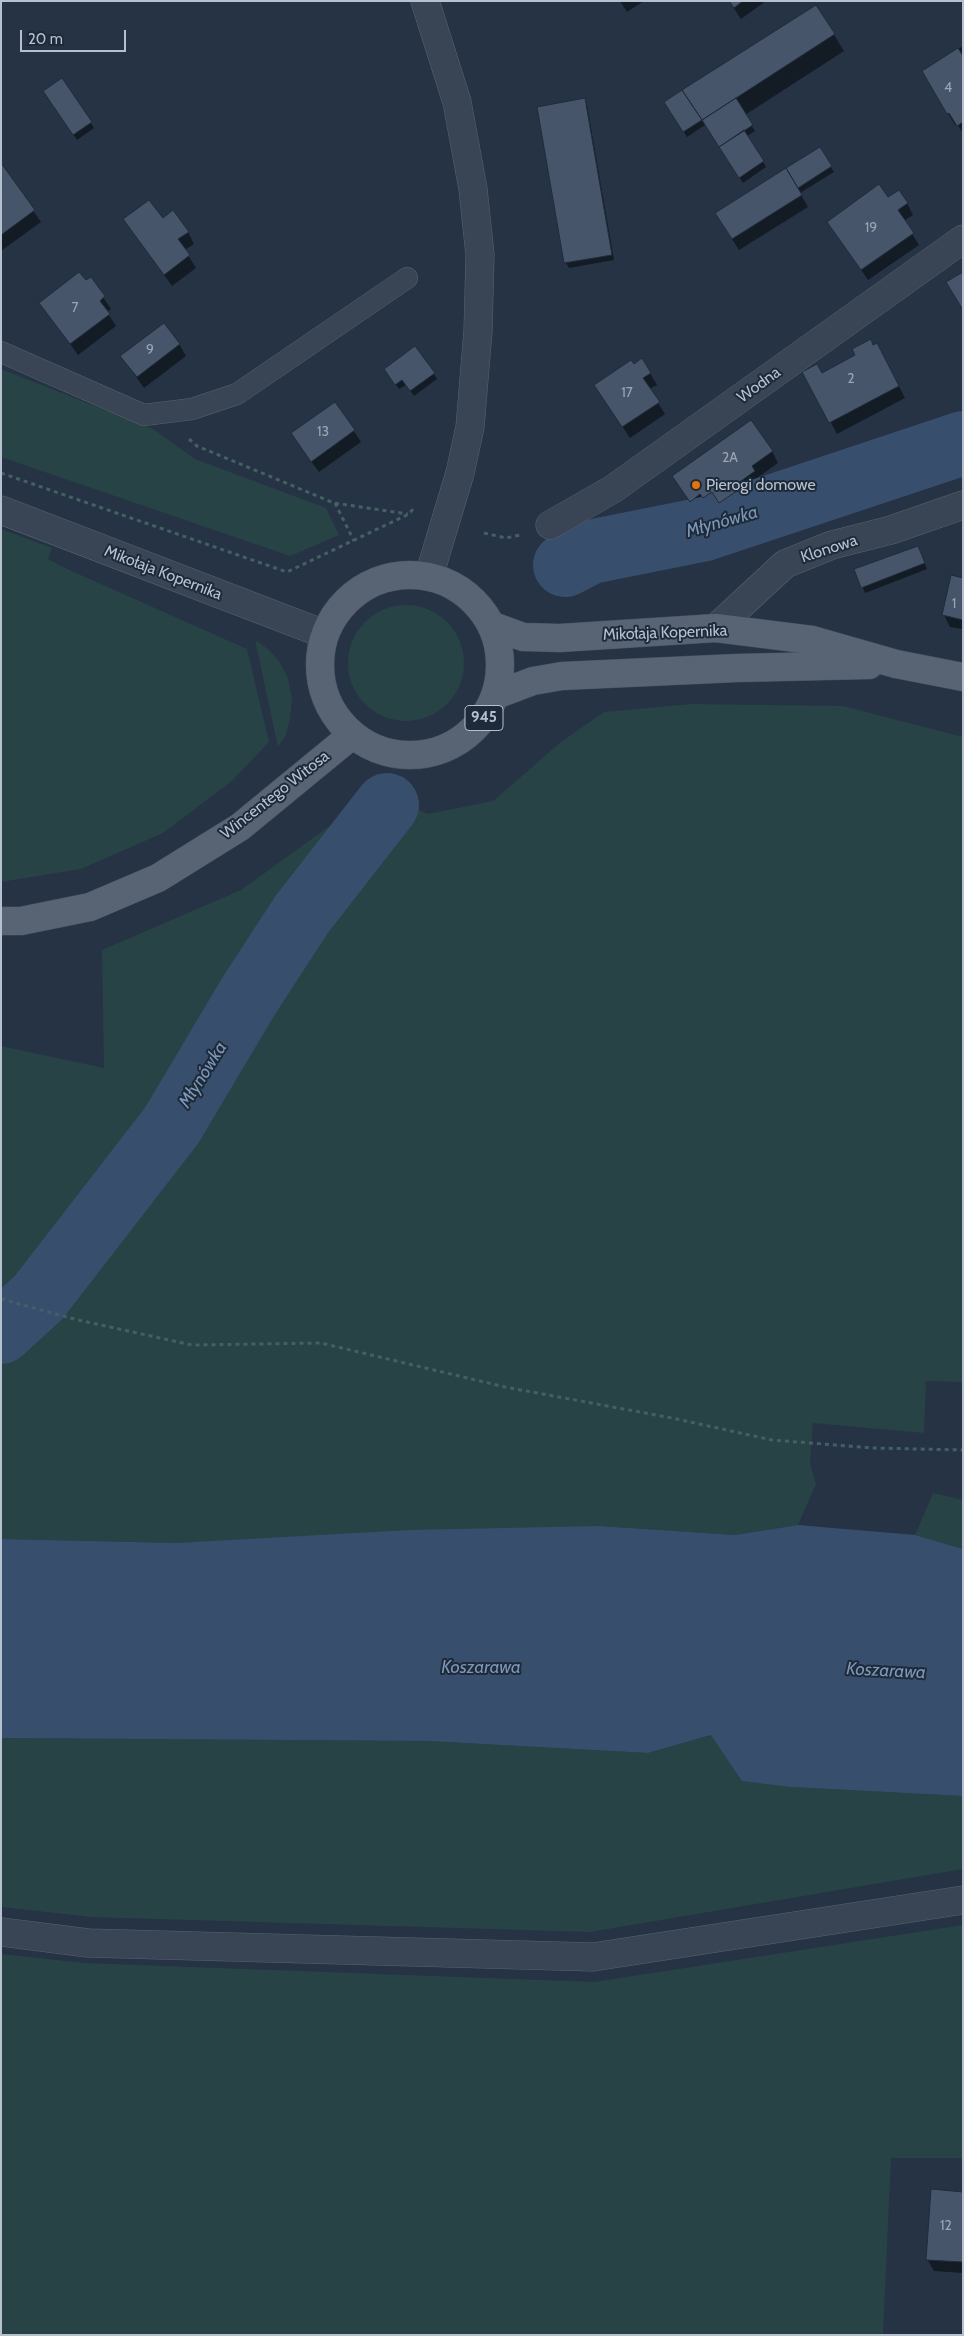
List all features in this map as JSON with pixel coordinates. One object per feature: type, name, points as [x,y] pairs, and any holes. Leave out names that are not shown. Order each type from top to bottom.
[{"type":"main road","name":"945","points":[[403,574],[429,576],[455,586],[477,602],[493,626],[500,648],[501,664],[496,695],[482,721],[461,740],[434,752],[405,755],[377,749],[352,735],[334,714],[322,689],[320,662],[324,634],[337,612],[355,593],[378,580],[403,574]]},
{"type":"main road","name":"Mikołaja Kopernika","points":[[493,626],[523,637],[560,638],[716,628],[812,640],[896,664],[963,677]]},
{"type":"main road","name":"Mikołaja Kopernika","points":[[496,695],[533,681],[562,676],[737,668],[896,664]]},
{"type":"main road","name":"Wincentego Witosa","points":[[1,921],[21,921],[90,907],[158,878],[240,827],[352,735]]},
{"type":"street","points":[[425,1],[457,102],[473,189],[480,255],[478,331],[470,427],[460,473],[429,576]]},
{"type":"street","name":"Wodna","points":[[550,525],[613,489],[963,239]]},
{"type":"street","name":"Klonowa","points":[[716,628],[785,564],[832,546],[891,530],[963,505]]},
{"type":"street","name":"Mikołaja Kopernika","points":[[1,510],[324,634]]},
{"type":"street","points":[[1,1932],[88,1942],[593,1957],[963,1900]]},
{"type":"lane","points":[[1,352],[144,415],[192,409],[237,394],[407,278]]},
{"type":"path","points":[[164,414],[197,446],[334,503],[410,514]]},
{"type":"path","points":[[1,473],[287,572],[410,514],[413,509]]},
{"type":"path","points":[[334,503],[354,541]]},
{"type":"path","points":[[1,1299],[78,1320],[192,1345],[321,1343],[505,1387],[672,1418],[772,1440],[873,1448],[963,1450]]},
{"type":"green space","points":[[1,369],[153,429],[195,459],[326,508],[339,535],[290,556],[1,457]]},
{"type":"green space","points":[[1,529],[52,548],[48,559],[65,568],[247,649],[269,742],[232,781],[163,833],[81,869],[1,882]]},
{"type":"green space","points":[[406,605],[428,610],[447,622],[459,641],[464,663],[459,685],[447,704],[428,716],[406,721],[384,716],[365,704],[353,685],[348,663],[353,641],[365,622],[384,610]]},
{"type":"green space","points":[[255,640],[268,649],[279,661],[288,678],[292,699],[290,718],[286,735],[278,747]]},
{"type":"green space","points":[[691,704],[843,706],[963,737],[963,1382],[926,1381],[924,1433],[813,1423],[810,1463],[816,1484],[798,1525],[735,1535],[599,1526],[177,1543],[1,1539],[1,1046],[104,1068],[102,950],[241,890],[378,791],[428,814],[493,801],[561,742],[604,712]]},
{"type":"green space","points":[[933,1493],[963,1500],[963,1549],[915,1535]]},
{"type":"green space","points":[[712,1735],[791,1787],[963,1796],[963,1869],[590,1932],[91,1917],[1,1907],[1,1738],[428,1741],[648,1753]]},
{"type":"green space","points":[[963,1925],[963,2158],[891,2158],[883,2335],[1,2335],[1,1954],[85,1963],[594,1982]]},
{"type":"water","name":"Koszarawa","points":[[798,1525],[915,1535],[963,1549],[963,1796],[791,1787],[742,1781],[711,1735],[648,1753],[428,1741],[1,1738],[1,1539],[177,1543],[410,1530],[599,1526],[735,1535]]},
{"type":"building","points":[[729,1],[743,1],[734,8]]},
{"type":"building","points":[[816,5],[835,34],[702,120],[682,90]]},
{"type":"building","points":[[958,48],[963,56],[963,122],[957,126],[949,113],[947,114],[922,71]]},
{"type":"building","points":[[62,78],[92,122],[73,135],[43,91]]},
{"type":"building","points":[[682,90],[702,120],[683,132],[664,102]]},
{"type":"building","points":[[585,98],[612,255],[564,263],[537,107]]},
{"type":"building","points":[[736,98],[753,125],[719,147],[702,120]]},
{"type":"building","points":[[744,130],[764,161],[739,178],[719,147]]},
{"type":"building","points":[[820,147],[832,166],[798,188],[786,168]]},
{"type":"building","points":[[1,163],[35,210],[1,235]]},
{"type":"building","points":[[786,168],[802,195],[732,239],[715,213]]},
{"type":"building","points":[[879,184],[888,197],[899,190],[908,203],[898,210],[914,233],[861,270],[827,222]]},
{"type":"building","points":[[149,200],[163,218],[173,210],[189,232],[178,239],[190,255],[164,275],[123,219]]},
{"type":"building","points":[[79,272],[86,280],[91,277],[105,296],[100,301],[110,314],[70,344],[39,303]]},
{"type":"building","points":[[963,272],[963,310],[946,282]]},
{"type":"building","points":[[164,323],[180,344],[137,377],[120,356]]},
{"type":"building","points":[[871,339],[873,345],[877,343],[899,386],[829,423],[802,372],[817,364],[822,373],[855,355],[852,349]]},
{"type":"building","points":[[415,346],[435,373],[410,391],[402,380],[395,385],[384,369]]},
{"type":"building","points":[[642,358],[651,373],[643,378],[660,402],[622,427],[594,385],[631,360],[634,364]]},
{"type":"building","points":[[335,402],[355,430],[311,462],[291,433]]},
{"type":"building","points":[[751,420],[773,451],[752,466],[755,471],[737,484],[741,488],[719,503],[712,492],[703,498],[700,494],[690,502],[672,476]]},
{"type":"building","points":[[918,546],[925,563],[861,588],[854,569]]},
{"type":"building","points":[[951,575],[963,578],[963,620],[942,615]]},
{"type":"building","points":[[931,2189],[963,2192],[963,2262],[926,2260]]},
{"type":"waterway","name":"Młynówka","points":[[565,565],[590,552],[705,529],[963,443]]},
{"type":"waterway","name":"Młynówka","points":[[1,1332],[39,1297],[172,1125],[248,997],[302,914],[387,805]]},
{"type":"place","name":"Pierogi domowe","points":[[696,485]]}]
